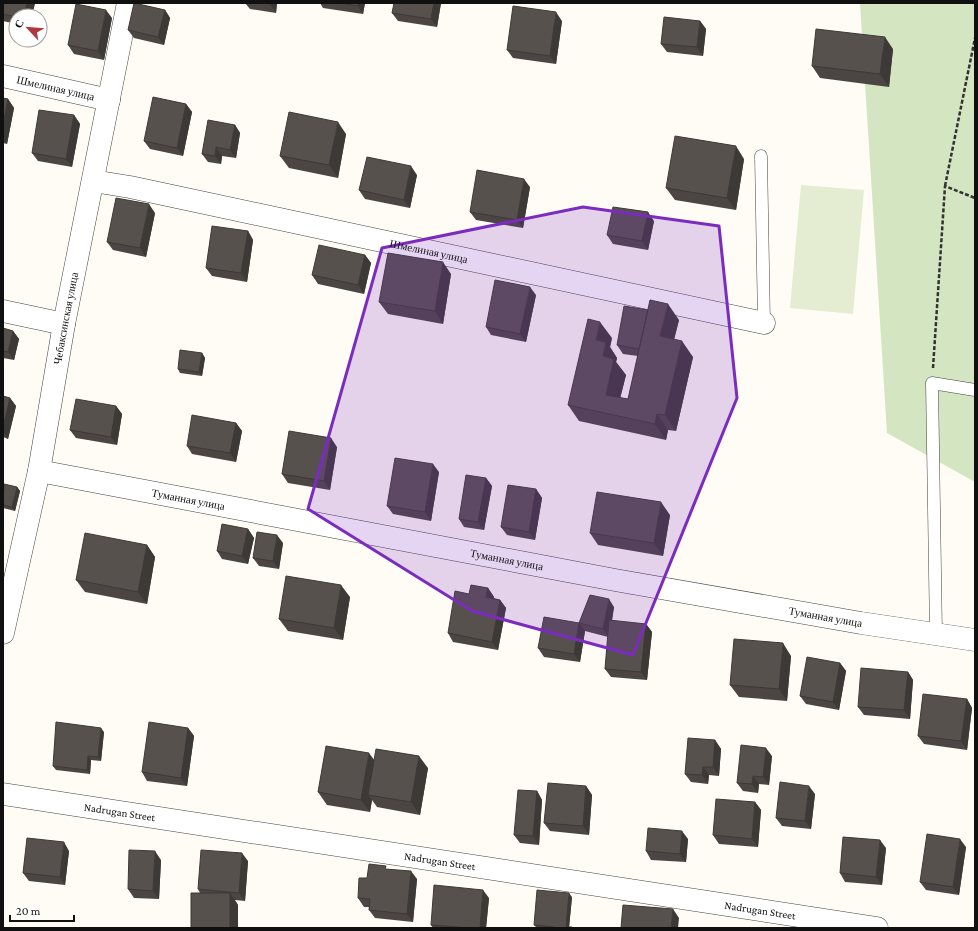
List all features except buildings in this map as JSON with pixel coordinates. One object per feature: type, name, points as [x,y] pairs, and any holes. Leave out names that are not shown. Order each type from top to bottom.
[{"type":"street","name":"Чебаксинская улица","points":[[3,633],[11,559],[39,471],[64,324],[128,3]]},
{"type":"street","name":"Шмелиная улица","points":[[3,76],[109,100]]},
{"type":"street","name":"Шмелиная улица","points":[[93,181],[130,187],[764,323]]},
{"type":"street","points":[[3,311],[64,324]]},
{"type":"street","name":"Туманная улица","points":[[39,471],[607,579],[861,623],[975,640]]},
{"type":"street","name":"Nadrugan Street","points":[[3,794],[877,928]]},
{"type":"lane","points":[[761,156],[764,323]]},
{"type":"lane","points":[[936,634],[932,383],[975,390]]},
{"type":"path","points":[[932,383],[945,186],[975,38]]},
{"type":"path","points":[[945,186],[975,198]]},
{"type":"highlighted area","points":[[583,207],[719,226],[737,398],[633,655],[472,611],[308,509],[382,248]]},
{"type":"green space","points":[[860,3],[975,3],[975,482],[887,433]]},
{"type":"green space","points":[[801,185],[864,190],[853,314],[790,308]]}]
